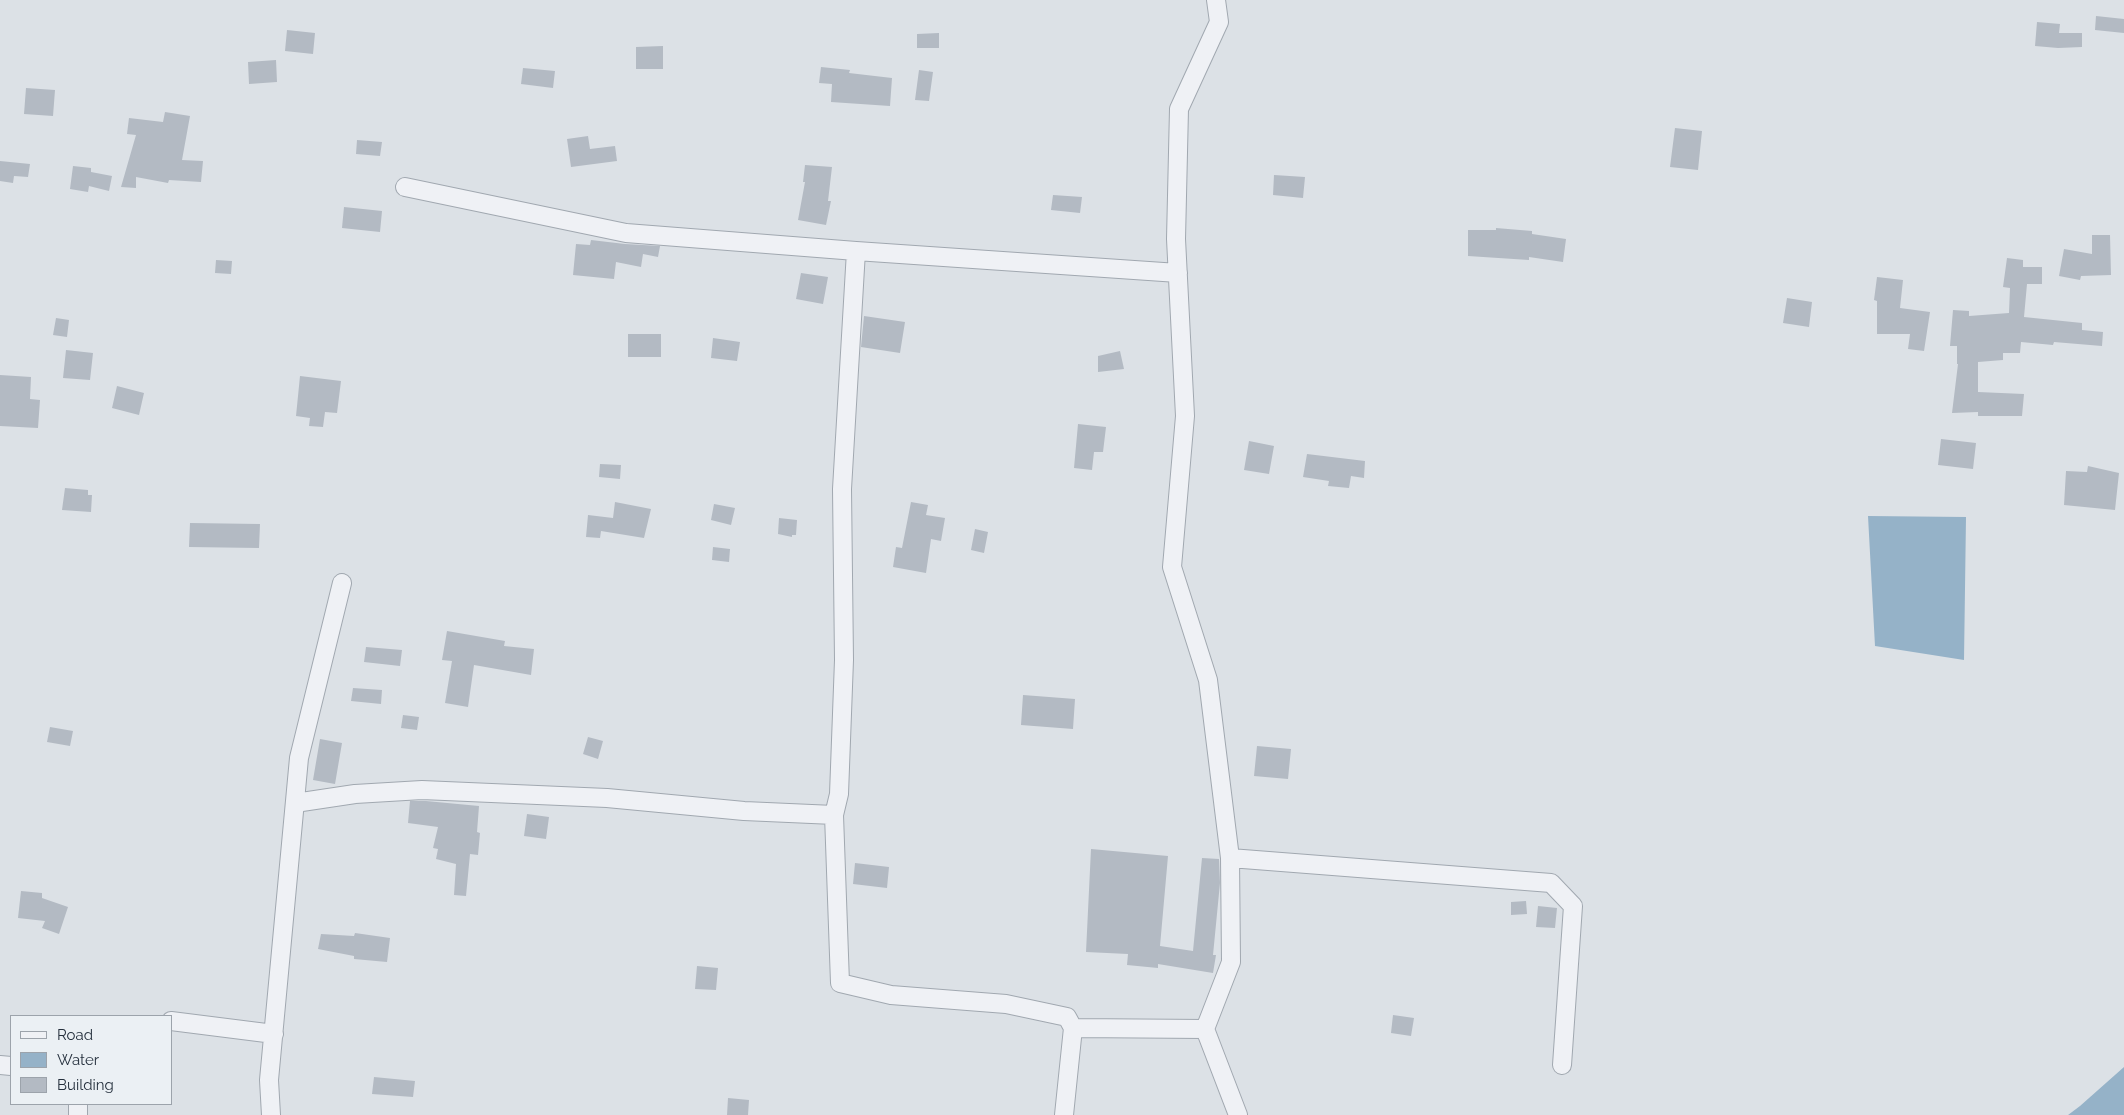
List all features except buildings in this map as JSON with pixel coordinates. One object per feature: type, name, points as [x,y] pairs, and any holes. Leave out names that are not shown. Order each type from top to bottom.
[{"type":"street","points":[[1216,0],[1219,22],[1179,109],[1176,239],[1185,416],[1172,567],[1208,680],[1230,858],[1230,962],[1206,1029],[1238,1115]]},
{"type":"street","points":[[405,186],[626,233],[856,251],[1178,272]]},
{"type":"street","points":[[856,251],[842,489],[844,660],[839,794],[834,815],[840,984],[891,995],[1006,1004],[1067,1017],[1073,1028],[1064,1115]]},
{"type":"street","points":[[271,1115],[270,1080],[299,758],[342,583]]},
{"type":"street","points":[[295,803],[355,794],[422,790],[607,798],[744,812],[834,815]]},
{"type":"street","points":[[1230,858],[1551,883],[1573,906],[1562,1065]]},
{"type":"street","points":[[172,1021],[274,1034]]},
{"type":"street","points":[[1073,1028],[1206,1029]]},
{"type":"water","points":[[1868,516],[1966,517],[1964,660],[1875,646]]},
{"type":"water","points":[[2124,1067],[2124,1115],[2068,1115],[2080,1106]]}]
